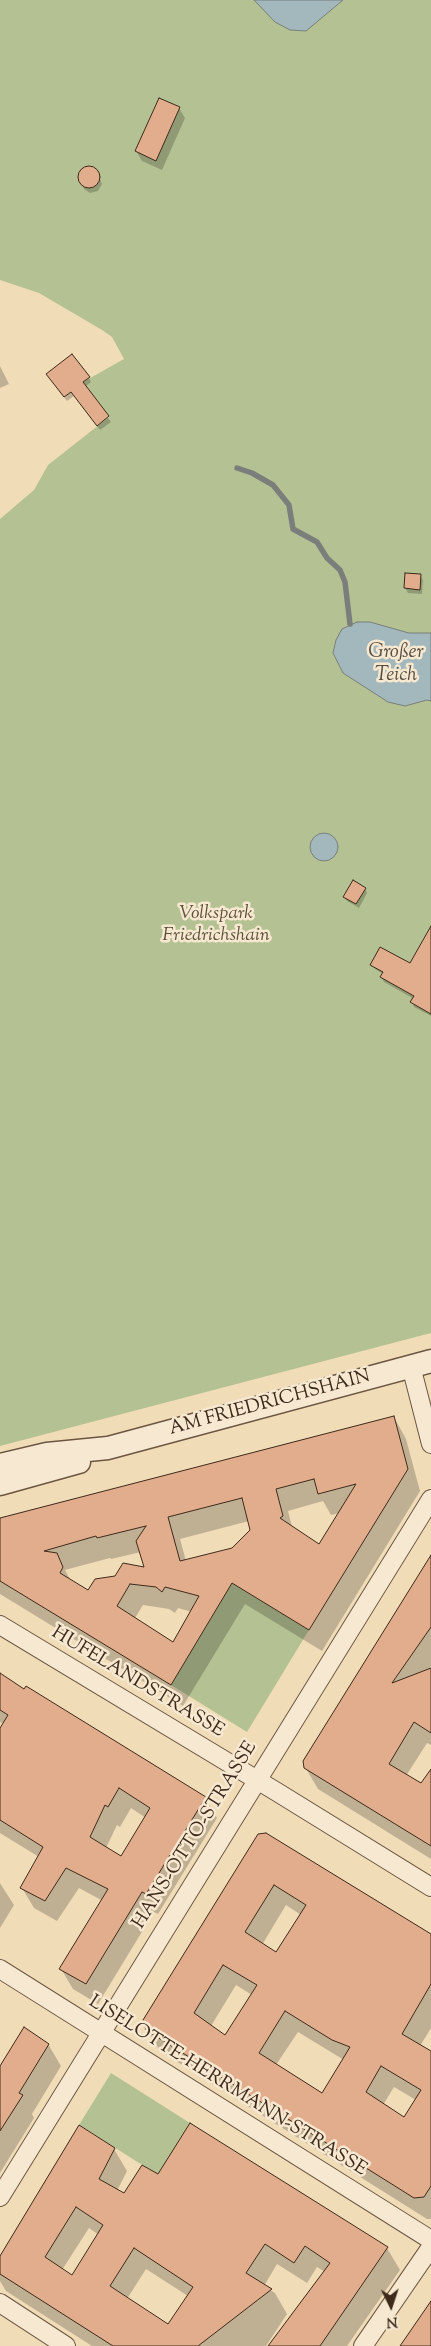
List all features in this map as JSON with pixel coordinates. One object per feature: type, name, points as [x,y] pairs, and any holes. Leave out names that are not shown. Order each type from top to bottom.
[{"type":"street","points":[[421,1364],[431,1444]]},
{"type":"street","name":"AM FRIEDRICHSHAIN","points":[[0,1465],[47,1454],[108,1448],[421,1364]]},
{"type":"street","name":"AM FRIEDRICHSHAIN","points":[[0,1484],[76,1463],[108,1448]]},
{"type":"street","name":"HANS-OTTO-STRASSE","points":[[0,2197],[431,1499]]},
{"type":"street","name":"HUFELANDSTRASSE","points":[[0,1626],[257,1779],[431,1887]]},
{"type":"street","name":"LISELOTTE-HERRMANN-STRASSE","points":[[0,1969],[431,2240]]},
{"type":"street","points":[[364,2346],[431,2247]]},
{"type":"street","points":[[0,2303],[66,2346]]},
{"type":"green space","name":"Volkspark Friedrichshain","points":[[0,0],[431,0],[431,1333],[0,1446],[0,519],[34,490],[48,465],[109,417],[83,382],[124,359],[112,337],[102,330],[39,293],[0,280]]},
{"type":"green space","points":[[232,1583],[309,1630],[247,1732],[171,1685]]},
{"type":"green space","points":[[111,2073],[190,2123],[158,2175],[79,2125]]},
{"type":"water","points":[[254,0],[343,0],[306,31],[290,30],[275,22]]},
{"type":"water","name":"Großer Teich","points":[[357,622],[370,622],[409,633],[431,633],[431,701],[427,700],[405,706],[388,702],[343,673],[333,653],[336,640],[342,629]]},
{"type":"water","points":[[324,833],[334,837],[338,847],[334,857],[324,861],[314,857],[310,847],[314,837]]},
{"type":"building","points":[[159,98],[180,107],[156,161],[135,151]]},
{"type":"building","points":[[89,166],[97,169],[100,177],[97,185],[89,188],[81,185],[78,177],[81,169]]},
{"type":"building","points":[[72,354],[90,377],[83,382],[109,416],[97,426],[71,392],[64,397],[46,374]]},
{"type":"building","points":[[405,573],[421,574],[420,590],[404,588]]},
{"type":"building","points":[[353,880],[366,888],[356,904],[343,897]]},
{"type":"building","points":[[431,926],[431,1014],[410,1002],[414,996],[380,977],[383,972],[370,965],[380,947],[410,963]]},
{"type":"building","points":[[394,1416],[408,1469],[309,1630],[232,1583],[171,1685],[0,1581],[0,1518]],"holes":[[[314,1479],[318,1494],[356,1484],[319,1544],[280,1518],[283,1516],[276,1489]],[[242,1498],[250,1530],[232,1548],[180,1561],[168,1517]],[[146,1526],[136,1541],[144,1567],[123,1563],[115,1576],[95,1579],[88,1590],[60,1573],[63,1567],[57,1553],[44,1551],[96,1536],[97,1538]],[[130,1584],[156,1587],[162,1592],[165,1587],[199,1596],[173,1642],[117,1606]]]},
{"type":"building","points":[[431,1555],[431,1627],[392,1683],[431,1668],[431,1733],[414,1722],[389,1764],[421,1783],[431,1769],[431,1846],[304,1768],[303,1761]]},
{"type":"building","points":[[0,1673],[24,1689],[26,1686],[206,1797],[146,1894],[142,1892],[86,1984],[59,1969],[108,1889],[66,1868],[45,1901],[20,1888],[43,1847],[0,1820],[0,1728],[8,1715],[0,1710]],"holes":[[[119,1788],[150,1808],[121,1856],[90,1837],[105,1805],[108,1807]]]},
{"type":"building","points":[[266,1833],[431,1934],[431,1984],[402,2034],[431,2051],[431,2186],[424,2197],[414,2198],[146,2030],[143,2020],[258,1834]],"holes":[[[274,1885],[306,1905],[276,1952],[245,1932]],[[223,1965],[257,1985],[225,2035],[194,2013]],[[285,2011],[332,2040],[350,2047],[322,2093],[259,2053]],[[381,2066],[421,2090],[404,2117],[366,2092]]]},
{"type":"building","points":[[24,2027],[49,2044],[19,2093],[23,2095],[0,2131],[0,2066]]},
{"type":"building","points":[[190,2123],[388,2247],[320,2346],[268,2346],[330,2263],[305,2246],[294,2263],[265,2244],[246,2273],[272,2289],[198,2346],[113,2346],[0,2274],[0,2256],[79,2125],[115,2148],[99,2179],[124,2193],[142,2165],[158,2174]],"holes":[[[76,2207],[103,2225],[72,2275],[45,2257]],[[134,2248],[193,2287],[168,2324],[110,2286]]]},
{"type":"building","points":[[431,2301],[431,2346],[400,2346]]},
{"type":"waterway","points":[[237,468],[252,473],[273,485],[289,505],[293,529],[317,542],[327,558],[340,570],[345,582],[350,624]]}]
